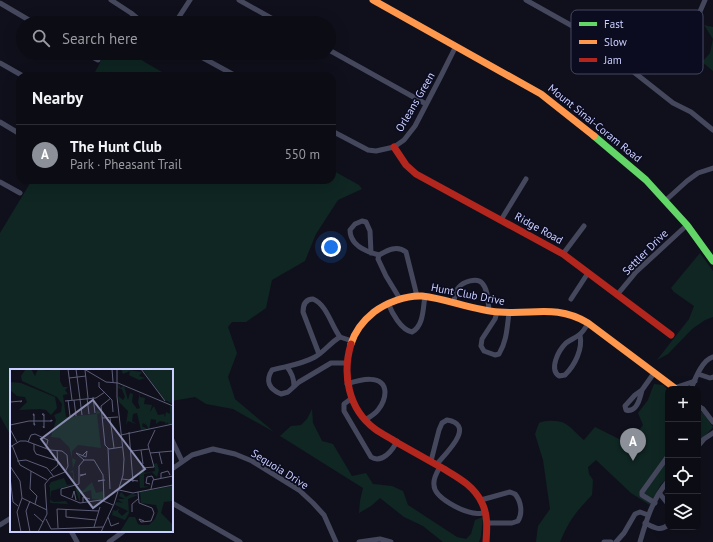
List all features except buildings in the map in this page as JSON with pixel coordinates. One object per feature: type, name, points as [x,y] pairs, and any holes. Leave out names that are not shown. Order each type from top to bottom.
[{"type":"street","points":[[110,0],[135,16]]},
{"type":"street","points":[[180,16],[190,0]]},
{"type":"street","points":[[239,0],[268,16]]},
{"type":"street","name":"Mount Sinai-Coram Road","points":[[373,0],[541,94],[646,180],[687,225],[713,261]]},
{"type":"street","points":[[526,0],[571,24]]},
{"type":"street","points":[[701,10],[705,0]]},
{"type":"street","points":[[0,3],[22,16]]},
{"type":"street","name":"Orleans Green","points":[[336,133],[368,150],[376,151],[394,147],[404,140],[409,134],[442,76],[456,46]]},
{"type":"street","points":[[336,54],[426,104]]},
{"type":"street","points":[[207,60],[229,72]]},
{"type":"street","points":[[0,63],[16,72]]},
{"type":"street","points":[[636,74],[673,104],[691,112],[713,130]]},
{"type":"street","points":[[0,122],[16,132]]},
{"type":"street","name":"Ridge Road","points":[[394,147],[406,165],[416,174],[563,254],[671,334]]},
{"type":"street","points":[[665,201],[698,173],[713,168]]},
{"type":"street","points":[[501,220],[526,179]]},
{"type":"street","points":[[0,182],[20,193]]},
{"type":"street","points":[[371,253],[370,231],[366,222],[362,221],[355,224],[350,232],[352,238],[359,247],[371,253],[379,255],[393,248],[401,249],[406,252],[417,296]]},
{"type":"street","name":"Settler Drive","points":[[617,295],[636,272],[687,225]]},
{"type":"street","points":[[563,254],[584,226]]},
{"type":"street","points":[[379,255],[378,259],[380,264],[400,299]]},
{"type":"street","points":[[571,298],[588,273]]},
{"type":"street","points":[[454,302],[455,294],[459,287],[477,280],[484,286],[489,310]]},
{"type":"street","points":[[388,303],[403,327],[412,332],[418,328],[420,323],[425,296]]},
{"type":"street","name":"Hunt Club Drive","points":[[486,542],[488,523],[486,513],[482,500],[475,491],[467,483],[375,429],[366,420],[352,398],[347,384],[347,363],[352,341],[361,324],[370,314],[388,303],[400,299],[425,296],[498,312],[509,313],[551,310],[574,315],[588,323],[672,386]]},
{"type":"street","points":[[319,354],[303,312],[303,305],[306,301],[313,299],[320,303],[340,337],[352,341]]},
{"type":"street","points":[[498,312],[481,343],[484,351],[495,355],[500,352],[506,336],[509,313]]},
{"type":"street","points":[[580,335],[580,351],[565,376],[560,376],[556,373],[554,368],[561,349],[569,340],[580,335],[588,323]]},
{"type":"street","points":[[340,337],[333,341],[319,354],[297,365],[272,370],[268,379],[268,384],[272,390],[281,394],[288,392],[294,386],[331,363],[347,363]]},
{"type":"street","points":[[692,386],[698,374],[708,359],[713,357]]},
{"type":"street","points":[[287,367],[292,375],[294,386]]},
{"type":"street","points":[[642,390],[654,374]]},
{"type":"street","points":[[698,374],[710,378],[713,377]]},
{"type":"street","points":[[347,384],[358,380],[369,379],[378,382],[383,386],[385,395],[381,406],[378,411],[366,420]]},
{"type":"street","points":[[681,386],[695,381]]},
{"type":"street","points":[[352,398],[344,404],[344,411],[371,457],[377,459],[383,457],[394,448],[397,441]]},
{"type":"street","points":[[703,409],[713,414]]},
{"type":"street","points":[[703,409],[713,422]]},
{"type":"street","points":[[436,464],[459,437],[460,430],[455,423],[447,420],[441,425],[436,464],[434,480],[436,491],[440,497],[451,504],[470,512],[480,514],[486,513]]},
{"type":"street","points":[[701,442],[713,433]]},
{"type":"street","points":[[173,442],[182,461]]},
{"type":"street","name":"Sequoia Drive","points":[[173,468],[182,461],[197,453],[213,449],[236,454],[252,461],[299,490],[313,503],[324,515],[336,542]]},
{"type":"street","points":[[655,503],[644,496],[642,492],[667,458]]},
{"type":"street","points":[[640,542],[648,516],[665,486]]},
{"type":"street","points":[[482,500],[510,492],[516,494],[519,500],[521,515],[518,521],[512,523],[488,523]]},
{"type":"street","points":[[660,494],[665,500]]},
{"type":"street","points":[[173,503],[231,540],[240,542]]},
{"type":"street","points":[[616,542],[624,533],[635,514],[640,512],[648,516]]},
{"type":"street","points":[[0,525],[10,519]]},
{"type":"street","points":[[645,523],[657,529],[665,527]]},
{"type":"street","points":[[71,532],[77,542]]},
{"type":"street","points":[[109,542],[123,532]]},
{"type":"street","points":[[359,542],[380,539],[391,542]]},
{"type":"street","points":[[604,542],[610,542]]},
{"type":"green space","points":[[704,25],[713,27],[713,39]]},
{"type":"green space","points":[[713,39],[713,71],[703,63],[710,53]]},
{"type":"green space","points":[[101,60],[141,60],[162,72],[95,72]]},
{"type":"green space","points":[[336,172],[359,185],[362,189],[338,200],[316,234],[305,261],[272,280],[266,308],[246,322],[232,322],[228,327],[237,353],[228,377],[235,399],[274,432],[233,409],[206,404],[195,397],[173,401],[173,369],[10,369],[10,434],[0,416],[0,233],[30,184],[336,184]]},
{"type":"green space","points":[[700,253],[713,271],[713,317],[705,320],[692,329],[668,354],[657,360],[689,319],[694,306],[674,292],[671,288]]},
{"type":"green space","points":[[654,384],[663,385],[665,387],[665,480],[661,484],[650,505],[631,493],[596,460],[588,467],[589,474],[593,480],[592,495],[573,517],[560,542],[536,542],[538,526],[550,509],[543,460],[535,434],[539,423],[544,421],[558,421],[564,423],[584,440],[595,427],[629,444],[643,425],[638,413],[648,400]]},
{"type":"green space","points":[[312,409],[313,423],[322,441],[333,444],[352,476],[366,473],[373,484],[392,486],[403,491],[408,505],[457,537],[466,539],[471,534],[475,520],[483,517],[479,542],[443,542],[423,526],[404,517],[380,498],[371,506],[359,513],[363,488],[280,436],[291,426],[301,425],[307,419]]},
{"type":"green space","points":[[701,412],[703,413],[713,427],[701,441]]},
{"type":"traffic: fast","points":[[594,136],[646,180],[687,225],[713,261]]},
{"type":"traffic: slow","points":[[373,0],[541,94],[594,136]]},
{"type":"traffic: slow","points":[[351,344],[360,326],[374,312],[390,303],[409,297],[432,297],[489,311],[511,313],[555,312],[576,317],[588,323],[672,386]]},
{"type":"traffic: jam","points":[[394,147],[406,165],[416,174],[563,254],[671,335]]},
{"type":"traffic: jam","points":[[351,344],[348,355],[348,379],[353,401],[359,412],[375,429],[450,472],[461,479],[475,492],[479,497],[485,512],[487,527],[486,542]]},
{"type":"place","name":"The Hunt Club","points":[[633,461]]}]
